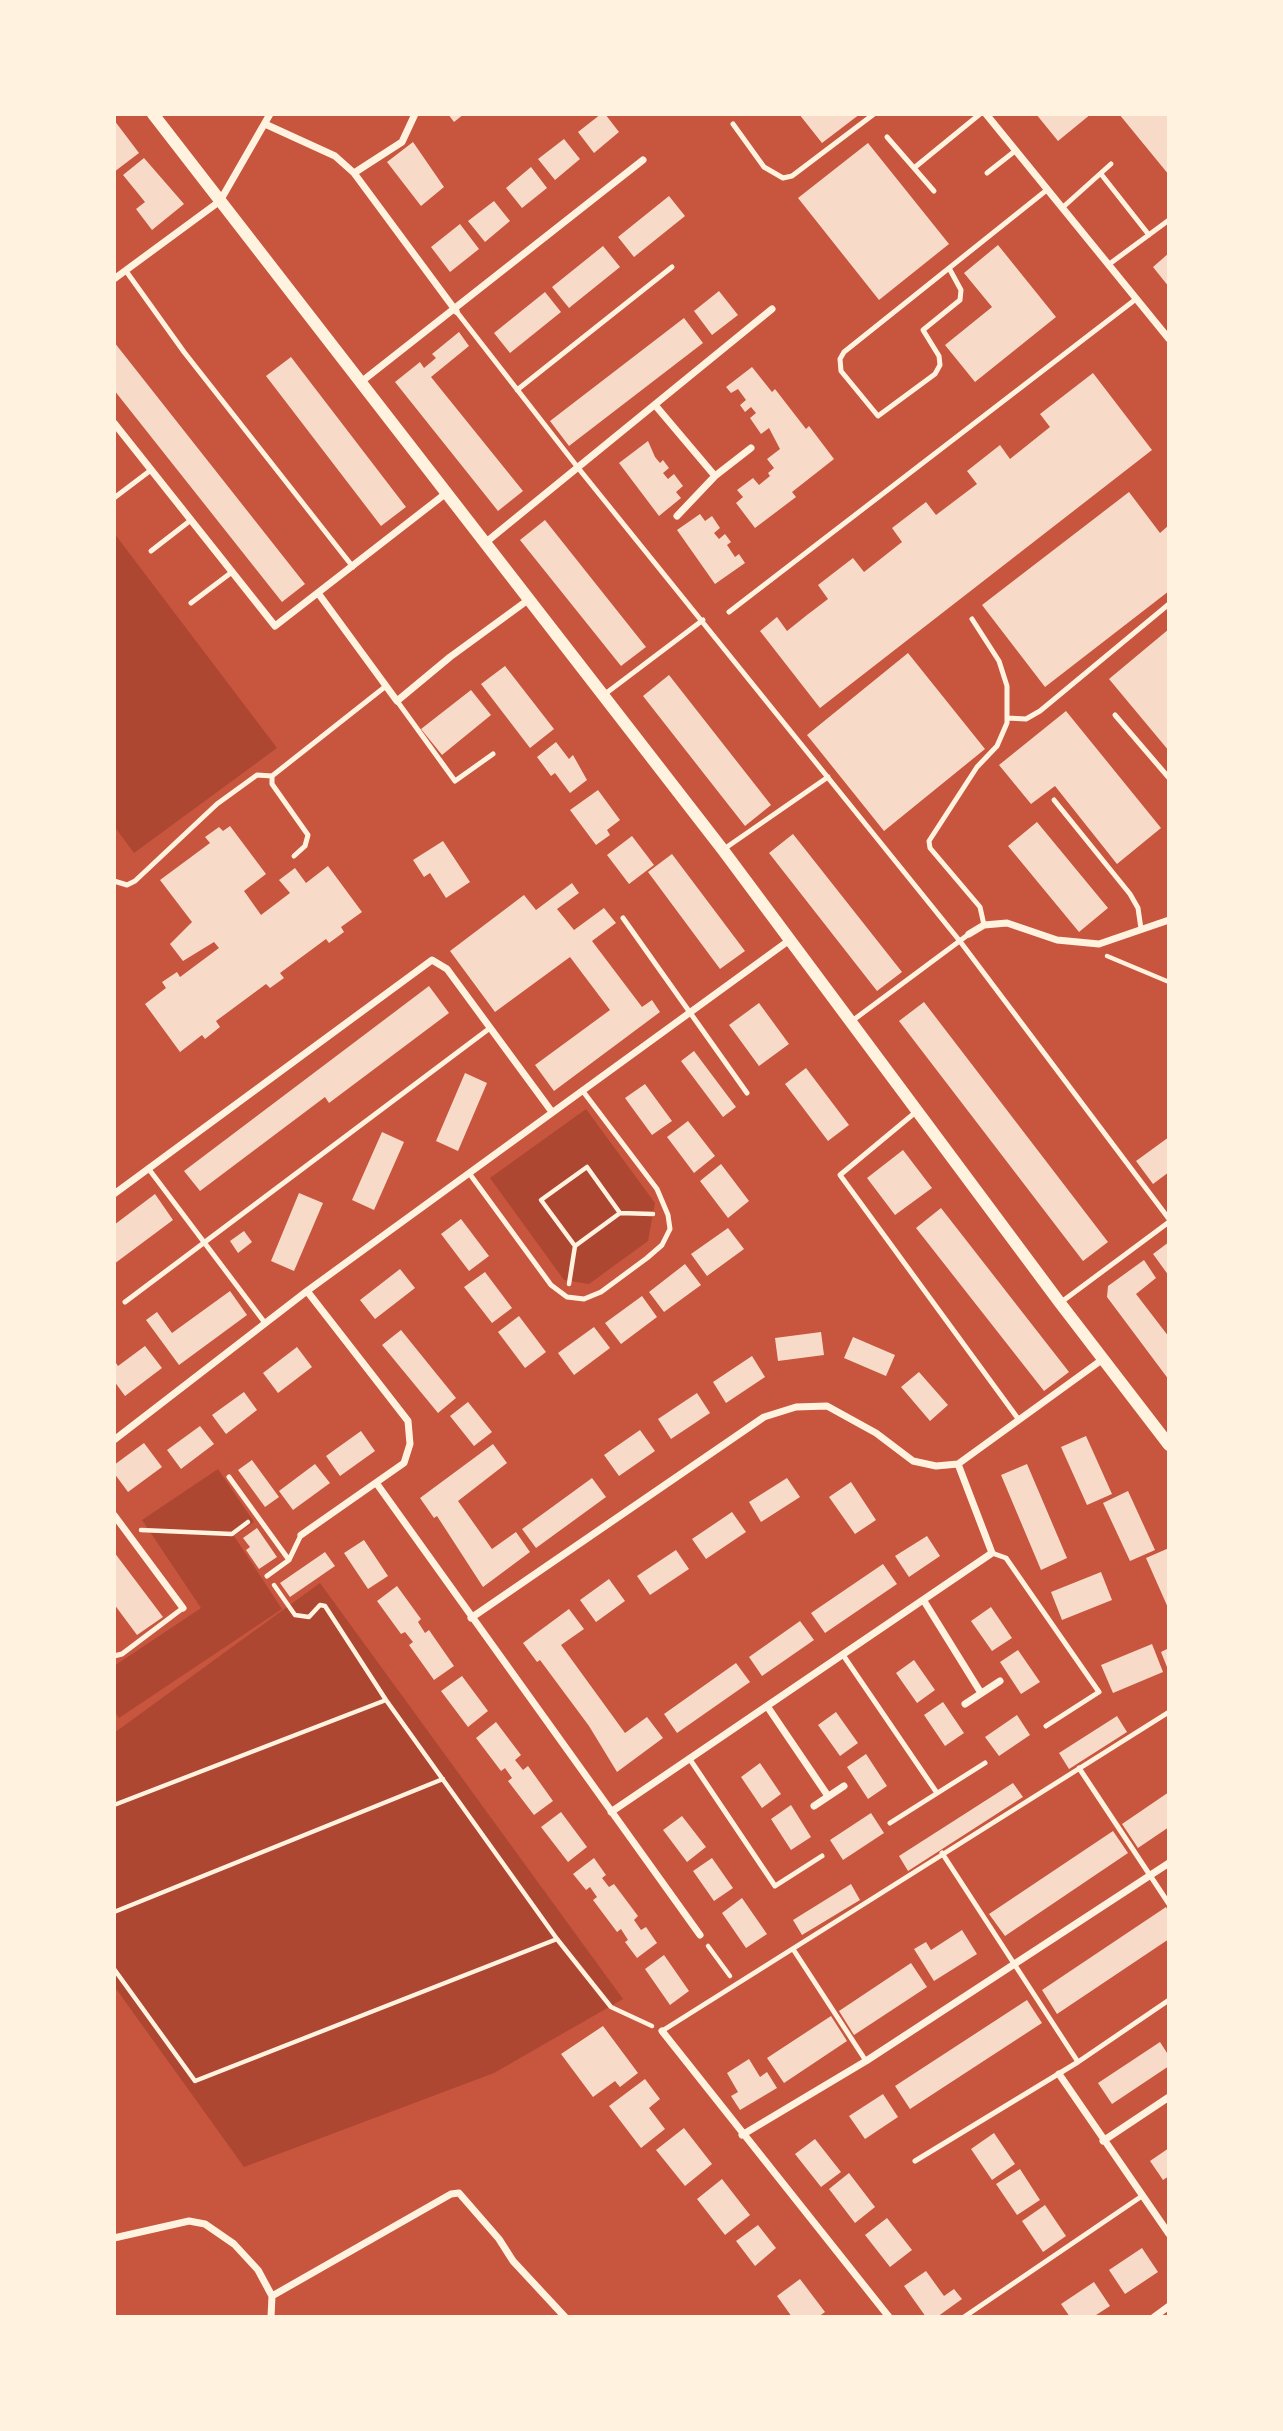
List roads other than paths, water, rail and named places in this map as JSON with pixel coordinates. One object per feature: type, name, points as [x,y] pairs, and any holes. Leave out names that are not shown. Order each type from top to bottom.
[{"type":"street","points":[[153,114],[445,495],[723,849],[1060,1303],[1169,1445]]},
{"type":"street","points":[[114,279],[220,201],[270,114]]},
{"type":"street","points":[[354,173],[402,142],[415,114]]},
{"type":"street","points":[[986,114],[1169,339]]},
{"type":"street","points":[[265,124],[335,156],[354,173],[456,311]]},
{"type":"street","points":[[361,382],[456,311],[643,160]]},
{"type":"street","points":[[483,544],[579,469],[772,309]]},
{"type":"street","points":[[655,405],[715,476]]},
{"type":"street","points":[[114,423],[275,626],[445,495]]},
{"type":"street","points":[[677,516],[715,476],[751,448]]},
{"type":"street","points":[[318,593],[397,701],[450,657],[528,600]]},
{"type":"street","points":[[969,934],[984,925],[1007,923],[1078,943],[1099,944],[1169,920]]},
{"type":"street","points":[[114,1440],[307,1291],[791,939]]},
{"type":"street","points":[[114,1194],[432,960],[447,969],[552,1112]]},
{"type":"street","points":[[301,1535],[404,1463],[410,1444],[408,1421],[307,1291]]},
{"type":"street","points":[[471,1618],[764,1418],[796,1407],[827,1406],[876,1433],[914,1461],[936,1466],[958,1464],[1104,1358]]},
{"type":"street","points":[[611,1812],[992,1553],[958,1464]]},
{"type":"street","points":[[377,1484],[700,1935]]},
{"type":"street","points":[[114,1515],[183,1608]]},
{"type":"street","points":[[924,1601],[981,1693]]},
{"type":"street","points":[[965,1704],[1000,1681]]},
{"type":"street","points":[[767,1706],[828,1796]]},
{"type":"street","points":[[814,1806],[844,1786]]},
{"type":"street","points":[[742,2135],[866,2061],[1169,1863]]},
{"type":"street","points":[[662,2031],[889,2317]]},
{"type":"street","points":[[1059,2074],[1169,2234]]},
{"type":"street","points":[[1103,2141],[1169,2096]]},
{"type":"street","points":[[272,2296],[451,2193],[459,2193],[499,2239],[513,2261],[565,2317]]},
{"type":"street","points":[[114,2238],[189,2221],[205,2224],[247,2256],[272,2296],[271,2317]]},
{"type":"street","points":[[1154,2317],[1169,2306]]},
{"type":"lane","points":[[733,124],[764,167],[775,177],[783,178],[792,176],[874,114]]},
{"type":"lane","points":[[914,168],[980,114]]},
{"type":"lane","points":[[887,137],[934,191]]},
{"type":"lane","points":[[988,173],[1015,151]]},
{"type":"lane","points":[[1062,208],[1111,164]]},
{"type":"lane","points":[[1101,174],[1149,235]]},
{"type":"lane","points":[[949,268],[961,290],[960,300],[923,330],[939,356],[940,365],[935,374],[878,416],[841,371],[840,359],[844,352],[949,268],[1048,189]]},
{"type":"lane","points":[[1108,265],[1169,220]]},
{"type":"lane","points":[[517,390],[672,267]]},
{"type":"lane","points":[[126,271],[184,352],[353,567]]},
{"type":"lane","points":[[729,612],[1136,299]]},
{"type":"lane","points":[[456,311],[579,469],[959,940],[1169,1221],[1060,1303]]},
{"type":"lane","points":[[114,498],[151,470]]},
{"type":"lane","points":[[151,551],[191,520]]},
{"type":"lane","points":[[191,603],[232,572]]},
{"type":"lane","points":[[1007,718],[1026,719],[1040,711],[1169,604]]},
{"type":"lane","points":[[972,619],[999,661],[1007,686],[1007,718],[997,746],[978,767],[929,841],[930,848],[980,907],[984,925]]},
{"type":"lane","points":[[602,696],[703,620]]},
{"type":"lane","points":[[114,881],[127,885],[135,881],[217,804],[257,775],[272,776],[386,686]]},
{"type":"lane","points":[[397,701],[455,781],[493,754]]},
{"type":"lane","points":[[1115,715],[1169,778]]},
{"type":"lane","points":[[272,776],[272,784],[308,835],[305,846],[294,856]]},
{"type":"lane","points":[[723,849],[828,777]]},
{"type":"lane","points":[[1054,800],[1130,894],[1138,908],[1141,929]]},
{"type":"lane","points":[[622,918],[747,1093]]},
{"type":"lane","points":[[852,1021],[969,934]]},
{"type":"lane","points":[[125,1302],[491,1028]]},
{"type":"lane","points":[[469,1173],[551,1285],[566,1297],[584,1299],[601,1292],[647,1258],[670,1229],[668,1215],[657,1189],[582,1090]]},
{"type":"lane","points":[[918,1110],[840,1175],[1019,1420]]},
{"type":"lane","points":[[148,1168],[265,1323]]},
{"type":"lane","points":[[229,1477],[289,1560]]},
{"type":"lane","points":[[267,1576],[289,1560],[301,1535]]},
{"type":"lane","points":[[992,1553],[1006,1558],[1099,1692],[1046,1726]]},
{"type":"lane","points":[[114,1656],[122,1654],[183,1608]]},
{"type":"lane","points":[[843,1655],[937,1793]]},
{"type":"lane","points":[[662,2031],[1169,1712]]},
{"type":"lane","points":[[689,1758],[775,1886],[822,1856]]},
{"type":"lane","points":[[890,1823],[985,1763]]},
{"type":"lane","points":[[1079,1768],[1169,1904]]},
{"type":"lane","points":[[942,1853],[1078,2062]]},
{"type":"lane","points":[[793,1949],[866,2061]]},
{"type":"lane","points":[[915,2161],[1078,2062],[1169,2000]]},
{"type":"lane","points":[[964,2317],[1142,2196]]}]
